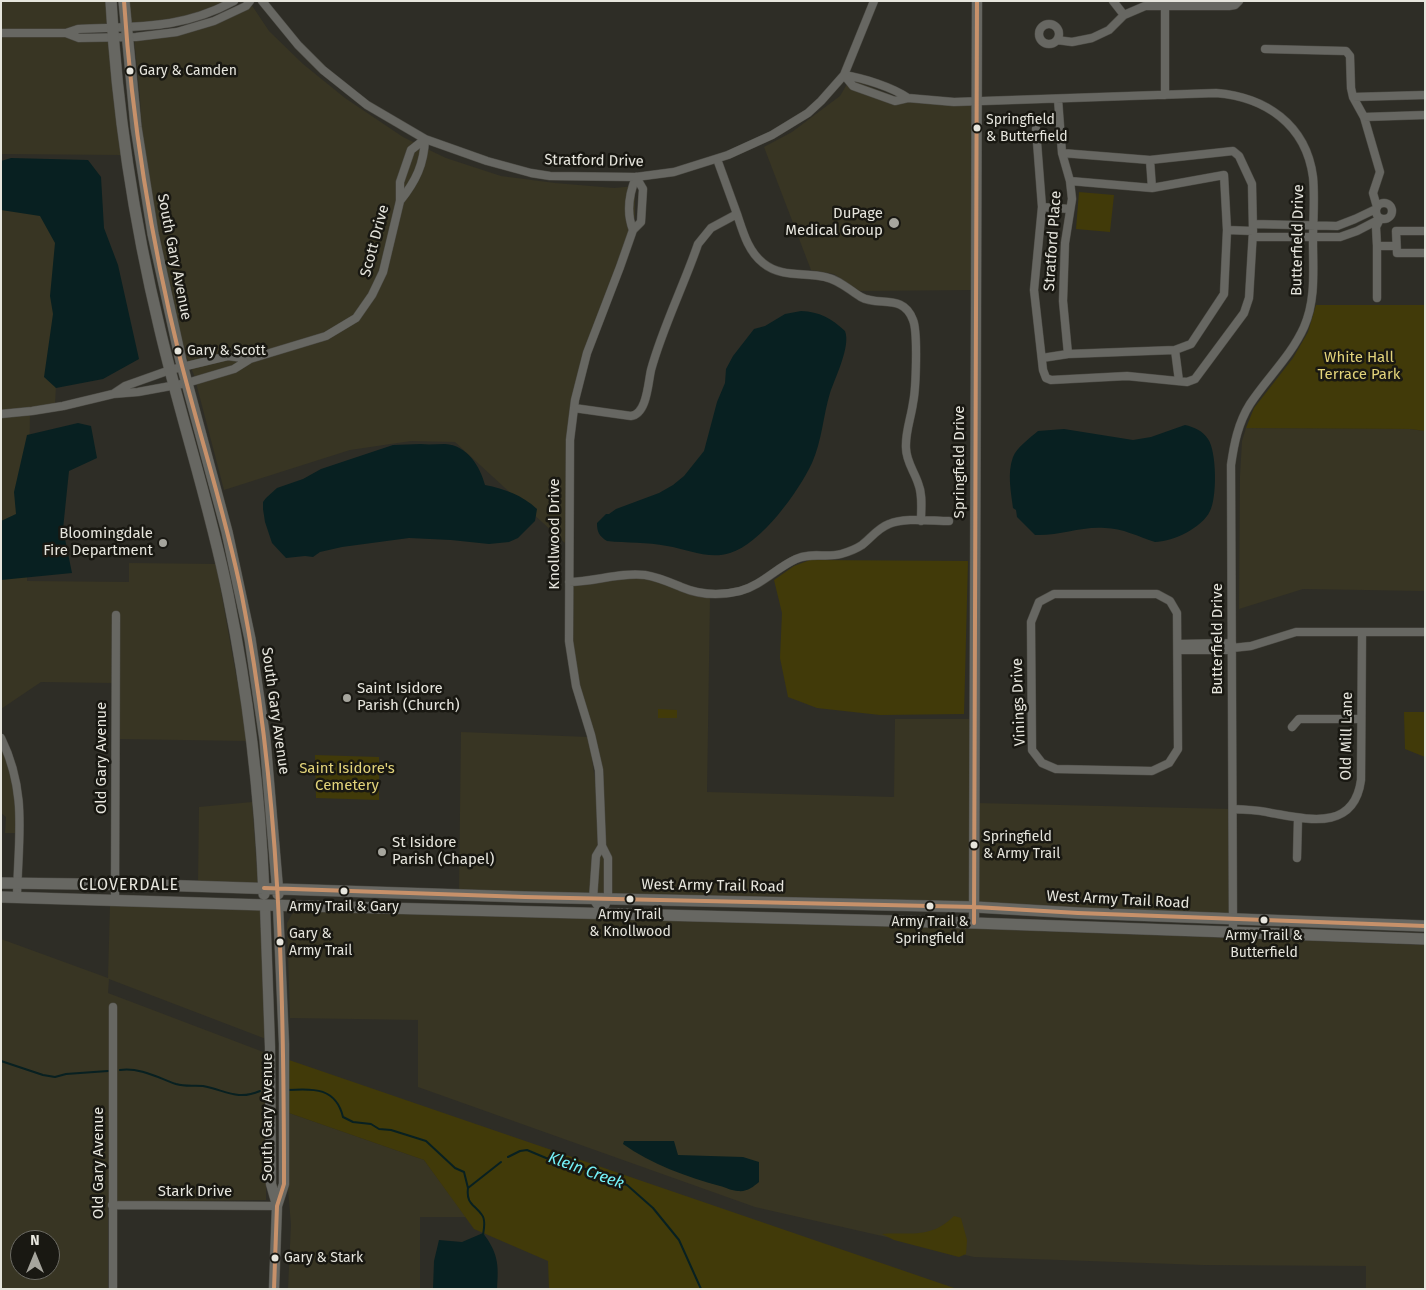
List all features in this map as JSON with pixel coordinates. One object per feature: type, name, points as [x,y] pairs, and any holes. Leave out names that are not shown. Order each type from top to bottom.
[{"type":"main road","name":"South Gary Avenue","points":[[111,1],[120,105],[134,207],[170,370],[218,548],[237,641],[248,712],[256,786],[265,905]]},
{"type":"main road","name":"South Gary Avenue","points":[[124,1],[136,128],[162,281],[187,383],[231,545],[259,694],[268,772],[278,906]]},
{"type":"main road","points":[[218,548],[231,545]]},
{"type":"main road","name":"West Army Trail Road","points":[[1,883],[278,888],[593,899],[975,907],[1233,920],[1425,926]]},
{"type":"main road","name":"West Army Trail Road","points":[[1,897],[278,906],[602,912],[1425,939]]},
{"type":"main road","points":[[1395,938],[1396,925]]},
{"type":"street","points":[[126,32],[192,20],[234,1]]},
{"type":"street","points":[[1,33],[66,33],[79,38],[113,32],[177,32],[214,21],[246,6],[250,1]]},
{"type":"street","name":"Stratford Drive","points":[[262,1],[286,31],[323,70],[375,110],[425,138],[487,161],[531,173],[550,176],[636,177],[674,172],[742,150],[772,135],[808,113],[844,75],[874,1]]},
{"type":"street","name":"Springfield Drive","points":[[974,923],[977,1]]},
{"type":"street","points":[[1113,1],[1124,15]]},
{"type":"street","points":[[1057,40],[1072,42],[1092,38],[1110,30],[1124,15],[1145,6],[1229,6],[1239,2]]},
{"type":"street","points":[[1165,7],[1165,95]]},
{"type":"street","points":[[1253,231],[1313,225],[1337,226],[1355,219],[1376,208],[1384,203],[1392,209],[1390,217],[1385,220],[1376,214],[1376,208],[1373,193],[1380,172],[1364,117],[1353,97],[1350,56],[1346,51],[1265,49]]},
{"type":"street","name":"Butterfield Drive","points":[[844,75],[861,78],[879,86],[898,91],[908,98],[945,101],[1216,93],[1234,95],[1254,100],[1282,117],[1302,144],[1311,166],[1313,189],[1312,298],[1306,322],[1298,340],[1250,405],[1237,432],[1231,465],[1232,932]]},
{"type":"street","points":[[1353,97],[1425,95]]},
{"type":"street","name":"Stratford Place","points":[[1058,99],[1062,153],[1070,181],[1072,199],[1065,243],[1063,301],[1068,354]]},
{"type":"street","points":[[1364,117],[1425,115]]},
{"type":"street","points":[[1036,129],[1042,207],[1034,290],[1046,378],[1051,380],[1127,376],[1187,382],[1195,379],[1244,313],[1249,298],[1253,231],[1252,184],[1239,156],[1233,151],[1150,160],[1062,153]]},
{"type":"street","name":"Scott Drive","points":[[1,414],[32,412],[114,394],[138,392],[187,383],[234,369],[250,359],[326,336],[356,318],[381,278],[400,201],[400,182],[411,150],[425,138]]},
{"type":"street","name":"Scott Drive","points":[[400,201],[413,186],[424,155],[425,138]]},
{"type":"street","points":[[717,159],[747,242],[754,254],[764,264],[773,270],[825,276],[834,279],[869,300],[890,301],[900,305],[907,310],[913,320],[915,332],[914,401],[906,448],[907,460],[919,484],[921,521]]},
{"type":"street","points":[[1150,160],[1152,188]]},
{"type":"street","name":"Stratford Place","points":[[1070,181],[1152,188],[1224,175],[1228,230],[1224,294],[1190,344],[1175,350]]},
{"type":"street","name":"Knollwood Drive","points":[[633,230],[629,220],[629,194],[636,177]]},
{"type":"street","name":"Knollwood Drive","points":[[602,912],[608,899],[608,858],[602,846],[599,770],[591,735],[576,686],[569,641],[570,440],[574,408],[587,353],[633,230],[641,222],[643,189],[636,177]]},
{"type":"street","points":[[1042,207],[1070,209]]},
{"type":"street","points":[[574,408],[631,416],[639,413],[644,404],[652,368],[698,244],[711,228],[737,214]]},
{"type":"street","points":[[1228,230],[1313,237],[1340,237],[1357,231],[1380,218]]},
{"type":"street","points":[[1377,298],[1378,246],[1376,227],[1380,218]]},
{"type":"street","points":[[1425,231],[1396,231],[1397,253],[1425,253]]},
{"type":"street","points":[[1378,246],[1396,246]]},
{"type":"street","points":[[1042,358],[1068,354],[1175,350],[1179,381]]},
{"type":"street","name":"Scott Drive","points":[[114,394],[125,386],[170,370],[228,356],[250,359]]},
{"type":"street","points":[[569,582],[643,575],[655,577],[700,594],[731,593],[760,583],[785,564],[798,558],[811,555],[837,555],[850,551],[861,545],[880,528],[890,523],[903,521],[949,521]]},
{"type":"street","name":"Vinings Drive","points":[[1054,594],[1157,594],[1170,601],[1177,613],[1178,647],[1178,748],[1169,763],[1152,771],[1056,769],[1042,764],[1032,750],[1030,622],[1039,602],[1054,594]]},
{"type":"street","name":"Old Gary Avenue","points":[[115,900],[116,616]]},
{"type":"street","points":[[1178,647],[1251,646],[1296,632],[1425,632]]},
{"type":"street","name":"Old Mill Lane","points":[[1233,809],[1326,820],[1341,814],[1354,801],[1359,791],[1361,780],[1362,632]]},
{"type":"street","points":[[1292,727],[1299,719],[1361,719]]},
{"type":"street","points":[[1,738],[14,771],[20,800],[17,897]]},
{"type":"street","points":[[1297,858],[1298,818]]},
{"type":"street","name":"Knollwood Drive","points":[[593,899],[596,856],[602,846]]},
{"type":"street","points":[[593,899],[602,912]]},
{"type":"street","name":"South Gary Avenue","points":[[265,905],[270,1047],[271,1184],[277,1206]]},
{"type":"street","name":"South Gary Avenue","points":[[277,1206],[284,1184],[284,1044],[278,906]]},
{"type":"street","name":"Old Gary Avenue","points":[[113,1008],[113,1289]]},
{"type":"street","name":"Stark Drive","points":[[112,1205],[277,1206]]},
{"type":"street","points":[[274,1289],[277,1206]]},
{"type":"shaded area","points":[[1,1],[108,1],[109,23],[65,30],[1,30]]},
{"type":"shaded area","points":[[129,1],[230,1],[219,7],[166,23],[130,24]]},
{"type":"shaded area","points":[[251,4],[269,31],[303,64],[345,98],[403,137],[446,158],[501,176],[614,188],[635,186],[635,216],[570,409],[567,545],[455,442],[411,441],[350,450],[224,490],[194,375],[184,352],[157,235],[143,150],[134,38],[176,34]]},
{"type":"shaded area","points":[[1,35],[63,35],[109,41],[122,155],[1,154]]},
{"type":"shaded area","points":[[850,79],[907,101],[974,104],[973,290],[859,291],[834,274],[811,270],[764,147],[792,132],[840,96]]},
{"type":"shaded area","points":[[1,189],[65,221],[55,404],[1,411]]},
{"type":"shaded area","points":[[30,414],[27,581],[129,582],[129,563],[216,564],[248,741],[118,739],[114,683],[41,682],[1,709],[1,416]]},
{"type":"shaded area","points":[[1246,428],[1410,429],[1425,431],[1425,591],[1303,589],[1239,609],[1240,476],[1242,441]]},
{"type":"shaded area","points":[[623,578],[644,578],[710,597],[707,792],[894,797],[895,719],[972,719],[971,905],[459,892],[461,732],[589,737],[596,788],[603,788],[576,669],[573,647],[573,586]]},
{"type":"shaded area","points":[[1,746],[6,754],[16,795],[16,833],[5,833],[6,817],[1,813]]},
{"type":"shaded area","points":[[252,802],[258,884],[198,884],[199,807]]},
{"type":"shaded area","points":[[976,803],[1230,809],[1230,916],[977,905]]},
{"type":"shaded area","points":[[110,905],[260,908],[266,1039],[109,979],[108,993],[266,1053],[266,1200],[108,1202],[108,1289],[1,1289],[1,939],[108,978]]},
{"type":"shaded area","points":[[298,911],[761,921],[1425,945],[1425,1289],[1366,1289],[1366,1266],[1203,1265],[974,1257],[755,1207],[418,1087],[418,1020],[290,1018],[287,923],[292,914]]},
{"type":"shaded area","points":[[289,1113],[424,1160],[466,1217],[420,1217],[420,1289],[288,1289],[291,1224],[288,1190]]},
{"type":"green space","points":[[1079,192],[1114,195],[1110,232],[1076,229]]},
{"type":"green space","name":"White Hall Terrace Park","points":[[1316,305],[1425,305],[1425,431],[1410,429],[1246,428],[1254,408],[1293,358],[1308,332]]},
{"type":"green space","points":[[810,560],[968,561],[964,714],[880,715],[817,708],[788,697],[780,658],[782,613],[774,580],[794,566]]},
{"type":"green space","points":[[658,709],[677,710],[677,718],[658,718]]},
{"type":"green space","points":[[1404,712],[1425,712],[1425,757],[1405,749]]},
{"type":"green space","name":"Saint Isidore's Cemetery","points":[[315,755],[379,757],[379,800],[316,798]]},
{"type":"green space","points":[[289,1060],[957,1289],[549,1289],[548,1261],[474,1229],[424,1160],[289,1113]]},
{"type":"green space","points":[[954,1216],[961,1218],[967,1240],[966,1254],[959,1257],[894,1240],[882,1234],[929,1231],[937,1228]]},
{"type":"water","points":[[11,158],[88,160],[101,177],[104,228],[118,265],[139,359],[103,379],[56,388],[44,377],[53,314],[50,296],[55,243],[40,216],[1,210],[1,161]]},
{"type":"water","points":[[801,311],[820,314],[835,323],[845,331],[846,345],[842,362],[830,393],[812,463],[798,488],[778,515],[742,548],[722,555],[706,555],[675,547],[652,544],[607,541],[602,537],[599,534],[597,523],[606,514],[659,493],[673,485],[684,476],[704,451],[717,402],[725,383],[726,369],[733,356],[754,329],[765,326],[785,314]]},
{"type":"water","points":[[78,423],[91,426],[97,458],[69,471],[63,529],[72,573],[1,580],[1,521],[16,514],[14,492],[27,435]]},
{"type":"water","points":[[1185,425],[1198,430],[1208,439],[1213,454],[1215,475],[1214,496],[1210,511],[1200,523],[1186,533],[1170,540],[1155,542],[1111,528],[1087,528],[1035,535],[1017,517],[1016,510],[1013,508],[1010,476],[1011,463],[1017,450],[1038,431],[1064,429],[1133,440],[1151,437]]},
{"type":"water","points":[[393,445],[453,445],[466,452],[476,464],[485,485],[513,493],[537,509],[535,521],[518,538],[509,542],[489,544],[409,538],[342,547],[320,552],[313,557],[286,558],[272,543],[265,522],[263,502],[277,488],[303,479],[321,469]]},
{"type":"water","points":[[624,1141],[674,1141],[678,1155],[743,1157],[759,1162],[759,1182],[744,1191],[731,1190],[657,1164],[623,1144]]},
{"type":"water","points":[[483,1233],[495,1253],[498,1273],[497,1289],[433,1289],[434,1261],[439,1240],[462,1242]]},
{"type":"waterway","points":[[1,1061],[55,1077],[66,1074],[108,1071]]},
{"type":"waterway","points":[[120,1070],[134,1070],[180,1085],[203,1086],[231,1094],[244,1095],[260,1091]]},
{"type":"waterway","points":[[288,1090],[307,1089],[323,1092],[335,1100],[340,1107],[343,1117],[353,1122],[371,1124],[379,1129],[391,1130],[426,1141],[455,1168],[464,1172],[468,1188]]},
{"type":"waterway","name":"Klein Creek","points":[[508,1157],[527,1150],[546,1158],[564,1161],[627,1185],[653,1208],[679,1240],[701,1289]]},
{"type":"waterway","name":"Klein Creek","points":[[483,1235],[484,1219],[469,1201],[468,1188],[501,1162]]},
{"type":"transit line","points":[[124,1],[132,91],[144,181],[160,269],[180,358],[236,566],[255,669],[265,742],[277,889],[283,1036],[284,1184],[277,1206],[274,1289]]},
{"type":"transit line","points":[[974,923],[977,1]]},
{"type":"transit line","points":[[264,888],[525,897],[975,907],[1078,913],[1425,926]]},
{"type":"place","name":"Gary & Camden","points":[[130,71]]},
{"type":"place","name":"Springfield & Butterfield","points":[[977,128]]},
{"type":"place","name":"DuPage Medical Group","points":[[894,223]]},
{"type":"place","name":"Gary & Scott","points":[[178,351]]},
{"type":"place","name":"Bloomingdale Fire Department","points":[[163,543]]},
{"type":"place","name":"Saint Isidore Parish (Church)","points":[[347,698]]},
{"type":"place","name":"Springfield & Army Trail","points":[[974,845]]},
{"type":"place","name":"St Isidore Parish (Chapel)","points":[[382,852]]},
{"type":"place","name":"Army Trail & Gary","points":[[344,891]]},
{"type":"place","name":"Army Trail & Knollwood","points":[[630,899]]},
{"type":"place","name":"Army Trail & Springfield","points":[[930,906]]},
{"type":"place","name":"Army Trail & Butterfield","points":[[1264,920]]},
{"type":"place","name":"Gary & Army Trail","points":[[280,942]]},
{"type":"place","name":"Gary & Stark","points":[[275,1258]]},
{"type":"district","name":"CLOVERDALE","points":[[129,886]]}]
